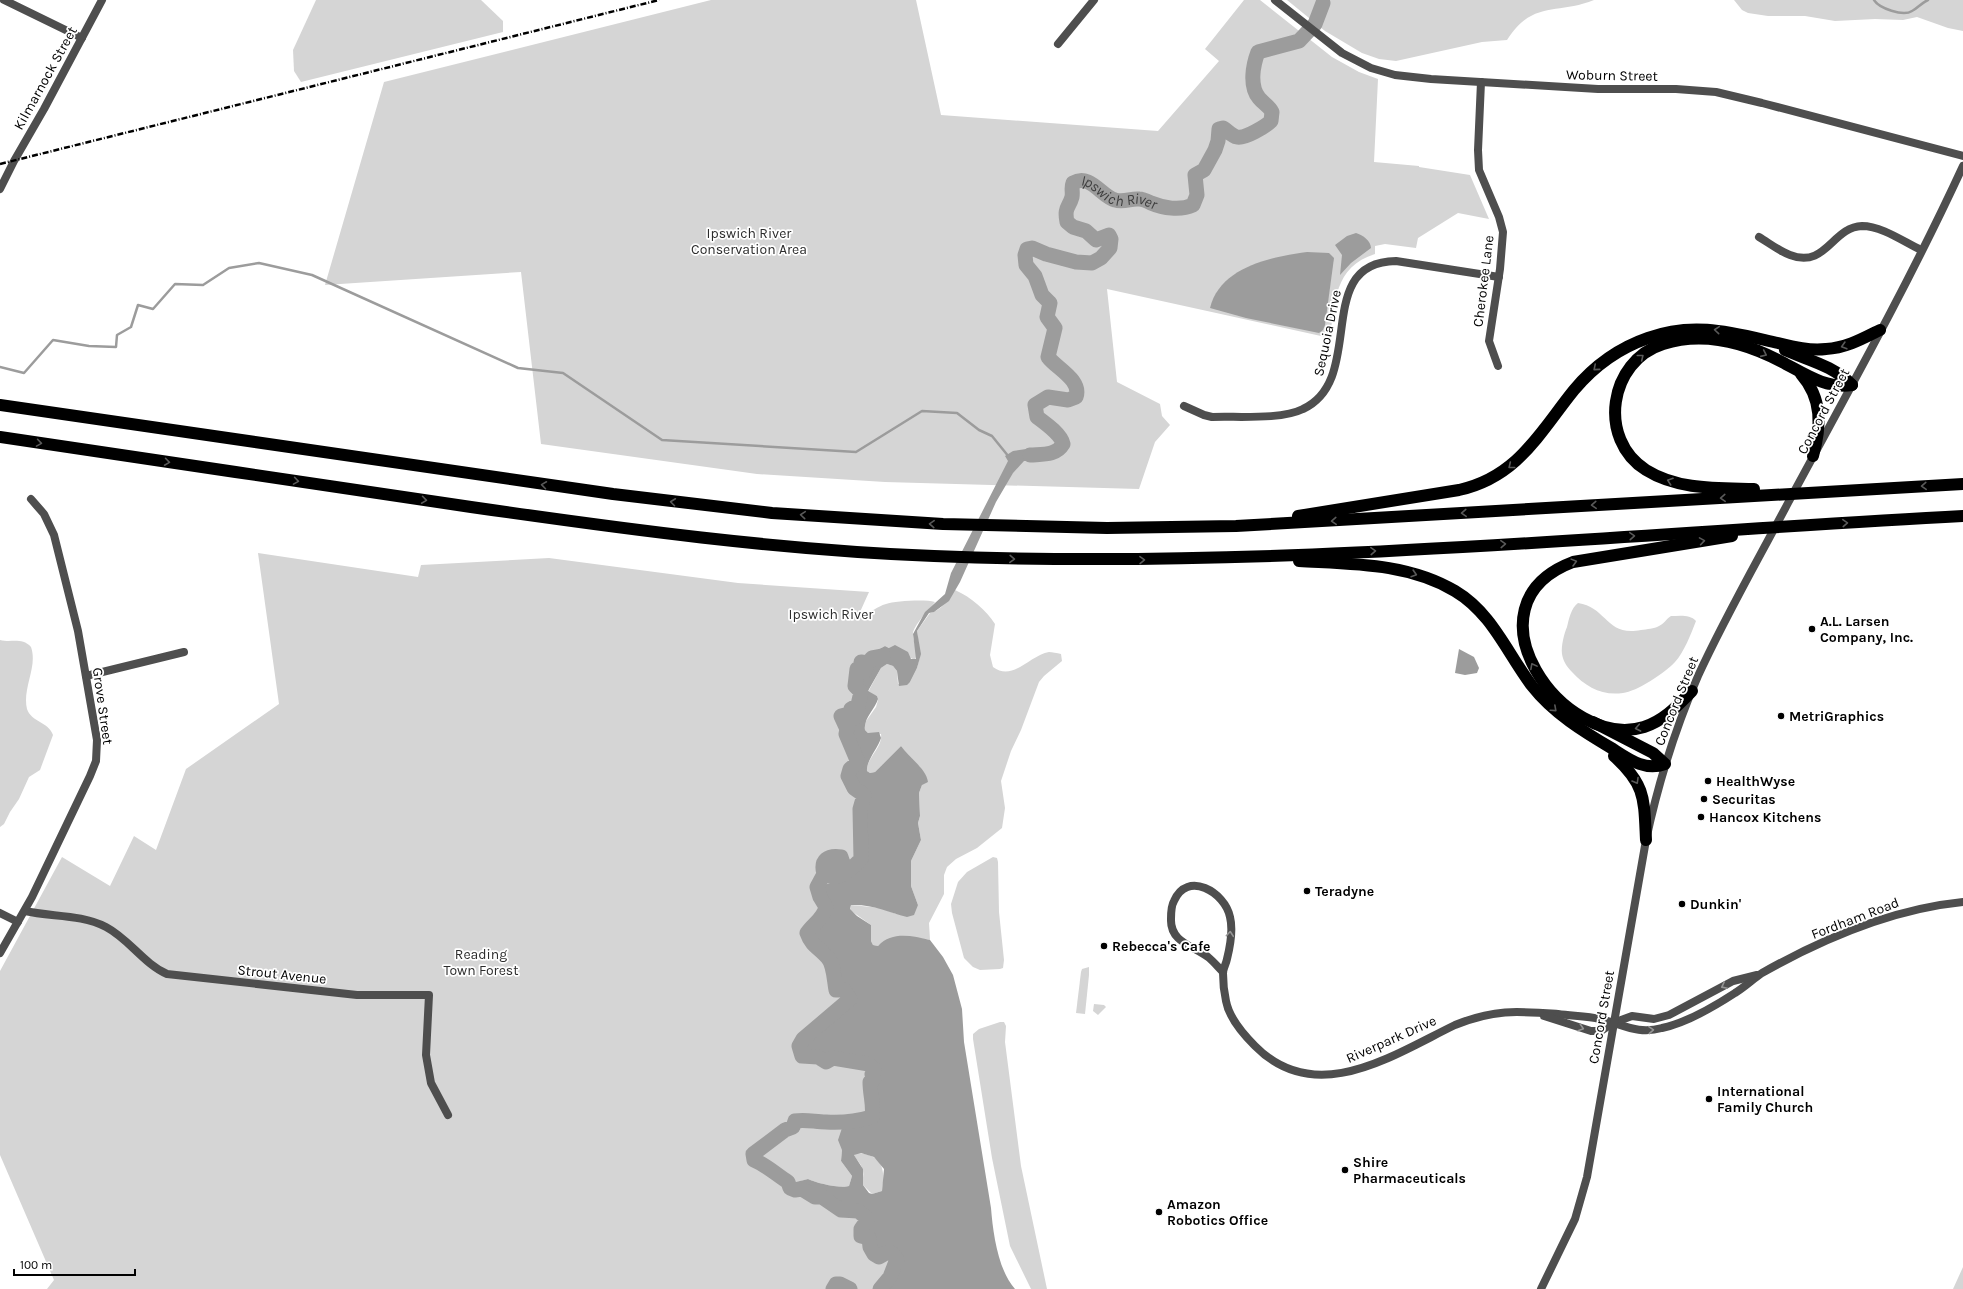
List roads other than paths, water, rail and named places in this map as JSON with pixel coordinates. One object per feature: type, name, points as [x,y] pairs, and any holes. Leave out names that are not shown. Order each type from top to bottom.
[{"type":"highway","points":[[1236,526],[1426,496],[1481,484],[1501,474],[1518,460],[1587,376],[1626,347],[1657,335],[1683,330],[1724,331],[1803,348],[1826,350],[1850,344],[1880,330]]},
{"type":"highway","points":[[1755,338],[1830,367],[1842,375],[1852,385]]},
{"type":"highway","points":[[1763,492],[1687,485],[1673,482],[1646,470],[1629,454],[1618,433],[1614,410],[1617,391],[1626,372],[1641,356],[1663,344],[1682,340],[1711,340],[1738,344],[1766,354],[1799,372],[1833,385],[1852,385]]},
{"type":"highway","points":[[1799,372],[1811,388],[1819,410],[1819,430],[1813,456]]},
{"type":"highway","points":[[0,405],[613,494],[772,513],[872,521],[988,526],[1107,528],[1236,526],[1763,492],[1823,491],[1963,484]]},
{"type":"highway","points":[[0,437],[675,535],[842,551],[973,558],[1060,560],[1236,558],[1748,531],[1806,525],[1963,516]]},
{"type":"highway","points":[[1588,735],[1642,765],[1653,768],[1665,764],[1653,753],[1593,722],[1572,709],[1552,692],[1535,671],[1528,655],[1523,636],[1524,617],[1528,601],[1536,586],[1557,568],[1573,562],[1748,531]]},
{"type":"highway","points":[[1236,558],[1384,567],[1412,573],[1444,585],[1465,598],[1482,613],[1494,627],[1533,686],[1558,712],[1625,766],[1638,783],[1644,804],[1646,840]]},
{"type":"highway","points":[[1593,722],[1619,729],[1644,727],[1670,714],[1692,691]]},
{"type":"street","points":[[4,0],[82,38]]},
{"type":"street","name":"Kilmarnock Street","points":[[0,189],[102,0]]},
{"type":"street","points":[[1058,44],[1094,0]]},
{"type":"street","name":"Woburn Street","points":[[1275,0],[1348,57],[1379,71],[1405,77],[1598,89],[1676,89],[1716,92],[1784,108],[1963,156]]},
{"type":"street","name":"Cherokee Lane","points":[[1481,82],[1478,161],[1481,175],[1499,217],[1503,232],[1499,277],[1489,341],[1498,366]]},
{"type":"street","name":"Concord Street","points":[[1541,1289],[1568,1235],[1582,1198],[1590,1161],[1646,840],[1665,764],[1692,691],[1725,621],[1852,385],[1963,166]]},
{"type":"street","points":[[1759,237],[1790,255],[1807,257],[1823,252],[1839,236],[1858,226],[1869,227],[1921,250]]},
{"type":"street","name":"Sequoia Drive","points":[[1184,406],[1206,416],[1212,417],[1286,414],[1300,411],[1314,403],[1325,392],[1334,375],[1345,303],[1350,289],[1361,274],[1377,264],[1396,261],[1499,277]]},
{"type":"street","name":"Grove Street","points":[[0,953],[25,911],[42,877],[96,760],[97,740],[78,631],[52,528],[44,514],[31,499]]},
{"type":"street","points":[[86,676],[184,652]]},
{"type":"street","name":"Riverpark Drive","points":[[1223,972],[1208,957],[1183,943],[1172,931],[1171,912],[1173,902],[1178,893],[1184,887],[1194,885],[1208,888],[1218,895],[1227,907],[1231,925],[1227,959],[1223,972],[1226,1001],[1231,1015],[1242,1032],[1260,1052],[1291,1069],[1311,1075],[1329,1076],[1357,1070],[1471,1018],[1508,1011],[1600,1019],[1613,1023]]},
{"type":"street","name":"Fordham Road","points":[[1613,1023],[1629,1029],[1644,1030],[1653,1030],[1673,1025],[1736,993],[1761,974],[1842,934],[1871,923],[1922,908],[1963,902]]},
{"type":"street","name":"Strout Avenue","points":[[25,911],[86,920],[106,927],[167,974],[357,995],[430,995],[426,1055],[431,1083],[448,1115]]},
{"type":"street","points":[[0,913],[18,922]]},
{"type":"street","name":"Fordham Road","points":[[1613,1023],[1632,1016],[1661,1018],[1733,981],[1761,974]]},
{"type":"street","name":"Riverpark Drive","points":[[1530,1012],[1591,1031],[1601,1031],[1613,1023]]},
{"type":"waterway","name":"Ipswich River","points":[[1323,3],[1327,0]]},
{"type":"waterway","points":[[1874,0],[1886,9],[1903,13],[1912,11],[1928,0]]},
{"type":"waterway","name":"Ipswich River","points":[[1030,455],[1057,451],[1063,444],[1059,436],[1037,417],[1035,405],[1048,397],[1068,400],[1076,397],[1077,391],[1072,380],[1048,357],[1055,328],[1047,317],[1050,303],[1042,295],[1035,276],[1026,265],[1025,255],[1027,249],[1032,248],[1046,254],[1076,262],[1092,263],[1101,258],[1110,248],[1111,239],[1109,235],[1096,240],[1086,231],[1073,227],[1067,222],[1066,210],[1072,197],[1072,185],[1073,183],[1079,181],[1090,183],[1110,198],[1118,201],[1140,199],[1172,208],[1183,208],[1193,205],[1197,195],[1195,175],[1204,170],[1215,150],[1218,141],[1219,129],[1223,128],[1233,136],[1241,137],[1255,132],[1271,121],[1272,112],[1259,98],[1254,88],[1253,69],[1258,52],[1299,41],[1315,24],[1323,3]]},
{"type":"waterway","points":[[0,367],[24,373],[53,340],[89,346],[116,347],[117,335],[131,327],[138,305],[153,309],[175,284],[203,285],[229,268],[259,263],[312,275],[518,368],[563,373],[662,440],[856,452],[922,411],[957,413],[979,430],[992,436],[1009,457]]},
{"type":"waterway","name":"Ipswich River","points":[[880,1289],[890,1277],[897,1259],[892,1253],[886,1253],[879,1257],[874,1254],[870,1247],[869,1238],[861,1236],[861,1229],[868,1219],[858,1211],[841,1210],[822,1197],[815,1197],[802,1189],[795,1190],[790,1188],[788,1182],[754,1160],[753,1154],[785,1130],[793,1127],[795,1121],[844,1122],[872,1117],[873,1108],[870,1082],[874,1079],[872,1074],[874,1069],[869,1064],[833,1058],[826,1062],[818,1057],[802,1056],[799,1046],[803,1039],[850,999],[844,990],[836,990],[829,960],[813,943],[807,933],[821,918],[826,907],[820,897],[817,887],[824,874],[824,862],[832,857],[841,857],[843,863],[830,868],[828,871],[830,876],[835,876],[844,874],[861,859],[860,809],[864,795],[854,788],[848,776],[850,769],[856,764],[857,760],[846,734],[847,729],[841,716],[845,715],[853,719],[860,714],[856,710],[851,711],[851,709],[858,705],[861,692],[855,686],[857,669],[864,672],[866,667],[861,665],[861,662],[868,663],[872,658],[883,656]]},
{"type":"waterway","name":"Ipswich River","points":[[833,1289],[836,1284],[840,1284],[850,1289]]},
{"type":"railway","points":[[0,164],[659,0]]},
{"type":"place","name":"A.L. Larsen Company, Inc.","points":[[1812,629]]},
{"type":"place","name":"MetriGraphics","points":[[1781,716]]},
{"type":"place","name":"HealthWyse","points":[[1708,781]]},
{"type":"place","name":"Securitas","points":[[1704,799]]},
{"type":"place","name":"Hancox Kitchens","points":[[1701,817]]},
{"type":"place","name":"Teradyne","points":[[1307,891]]},
{"type":"place","name":"Dunkin'","points":[[1682,904]]},
{"type":"place","name":"Rebecca's Cafe","points":[[1104,946]]},
{"type":"place","name":"International Family Church","points":[[1709,1099]]},
{"type":"place","name":"Shire Pharmaceuticals","points":[[1345,1170]]},
{"type":"place","name":"Amazon Robotics Office","points":[[1159,1212]]},
{"type":"park label","name":"Ipswich River Conservation Area","points":[[749,242]]},
{"type":"park label","name":"Reading Town Forest","points":[[481,962]]}]
